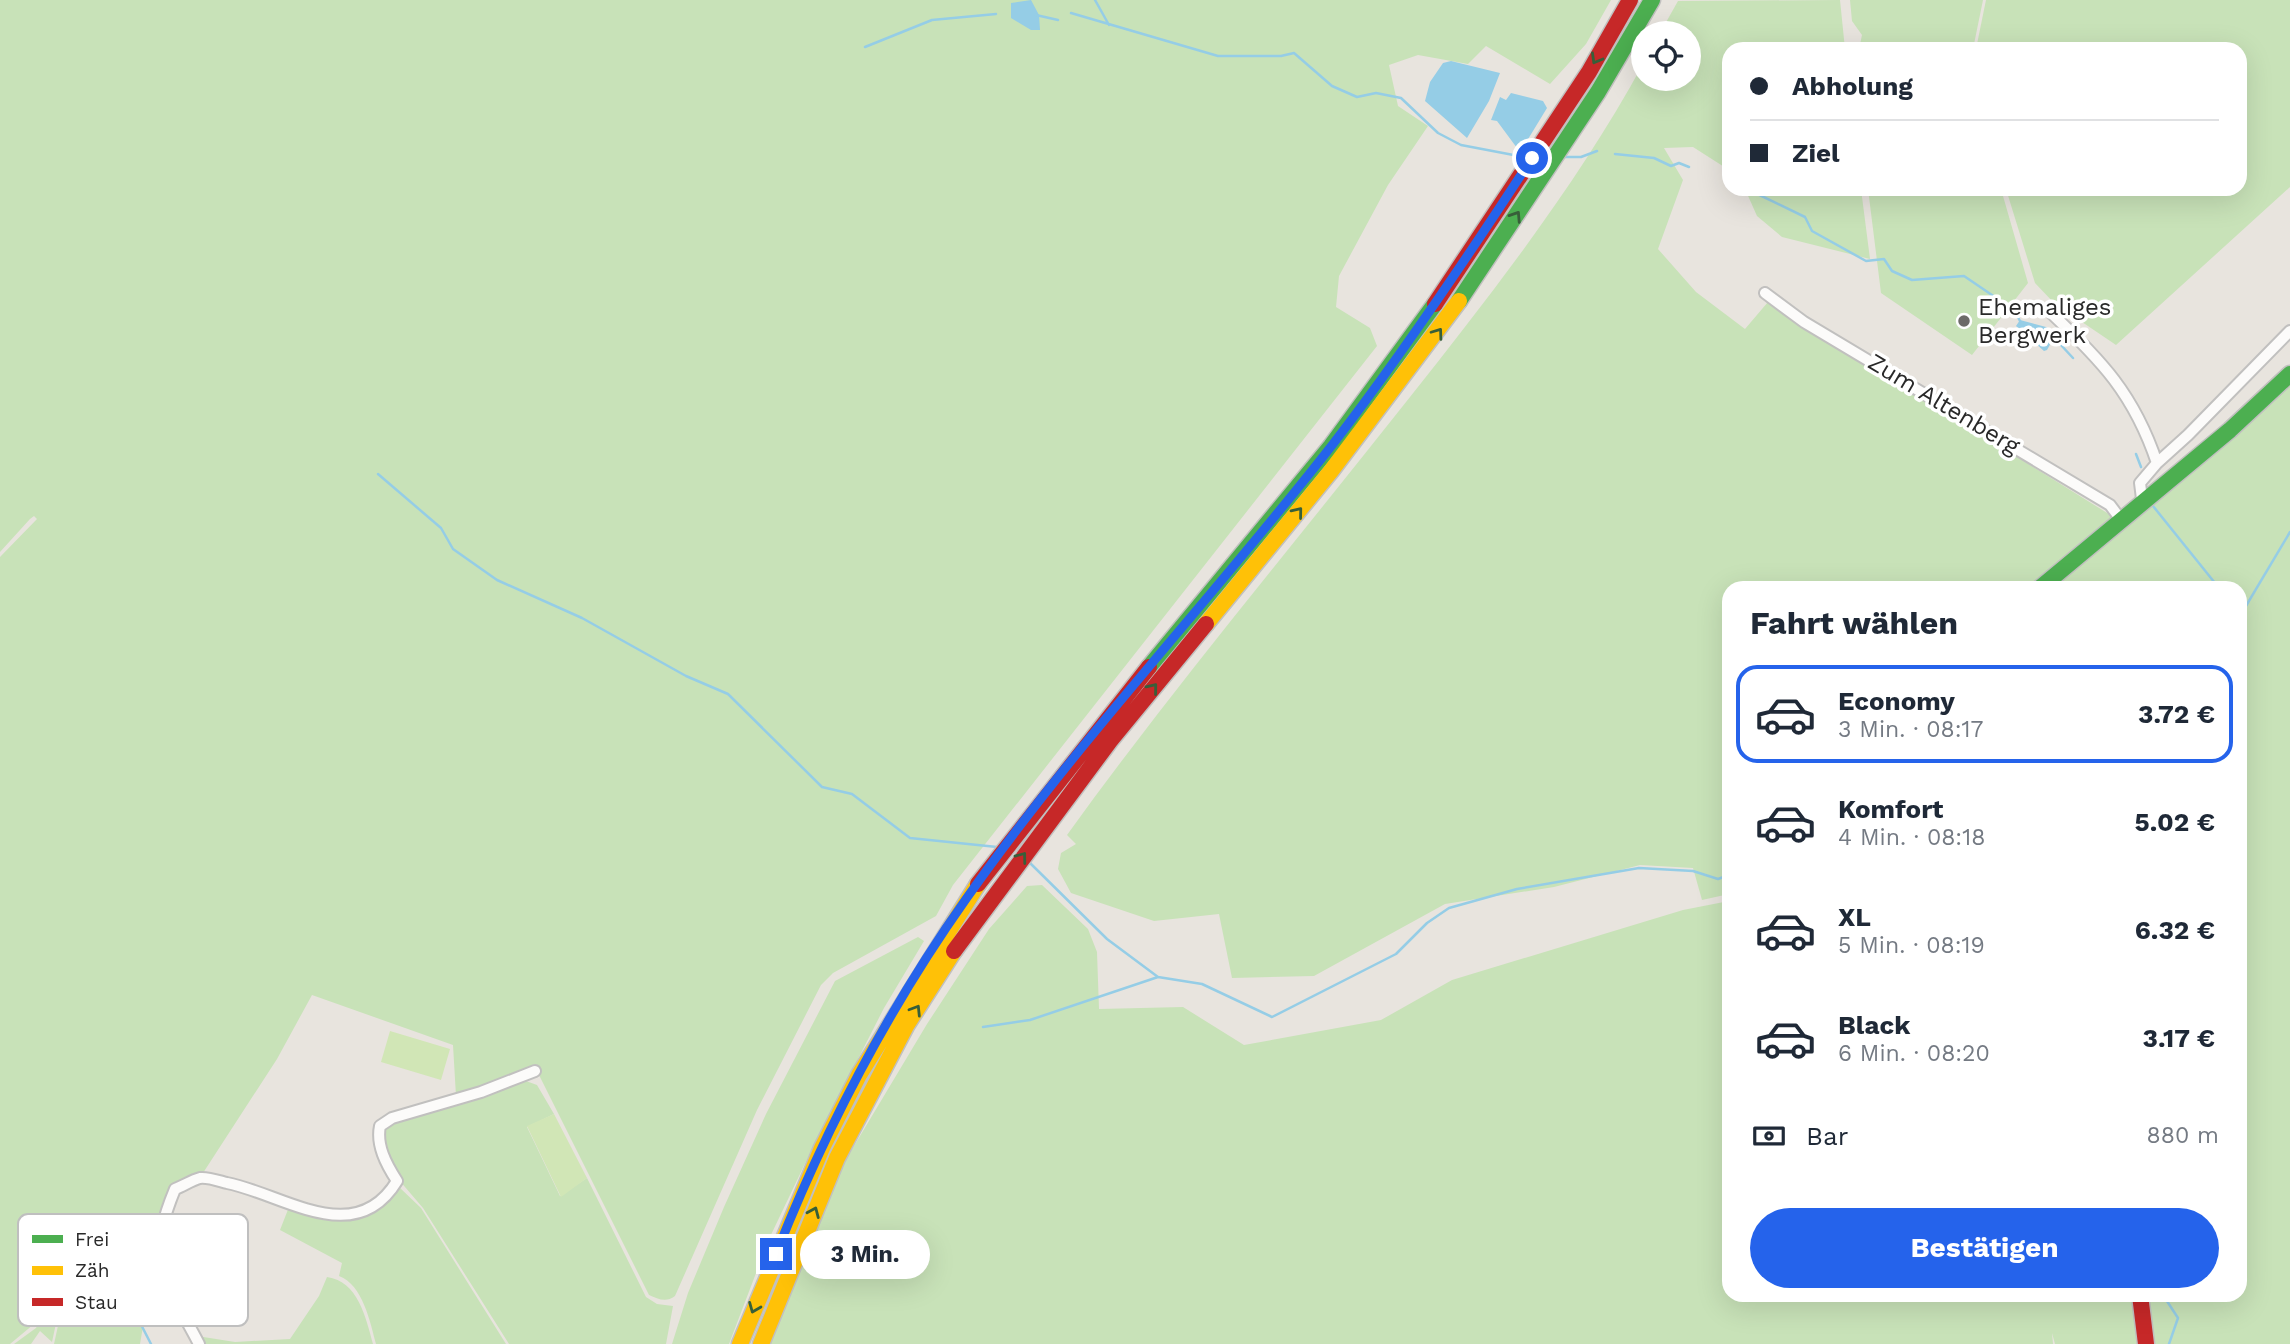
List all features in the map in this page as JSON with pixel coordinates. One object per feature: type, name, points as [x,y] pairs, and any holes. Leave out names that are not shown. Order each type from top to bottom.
[{"type":"main road","points":[[740,1344],[828,1136],[884,1031],[965,900],[1096,732],[1331,446],[1462,264],[1588,72],[1630,0]]},
{"type":"main road","points":[[761,1344],[827,1181],[867,1097],[906,1026],[981,911],[1110,741],[1331,471],[1438,333],[1598,92],[1652,0]]},
{"type":"main road","points":[[2048,581],[2119,517],[2234,426],[2290,374]]},
{"type":"main road","points":[[2141,1302],[2146,1344]]},
{"type":"street","name":"Zum Altenberg","points":[[1765,293],[1804,322],[2110,505],[2119,517]]},
{"type":"street","points":[[2050,312],[2091,352],[2133,403],[2157,463]]},
{"type":"street","points":[[2142,499],[2140,483],[2157,463],[2290,331]]},
{"type":"street","points":[[165,1214],[175,1189],[201,1178],[244,1186],[313,1213],[356,1212],[378,1205],[397,1181],[388,1167],[378,1138],[380,1126],[392,1118],[535,1071]]},
{"type":"street","points":[[190,1326],[199,1344]]},
{"type":"green space","points":[[0,0],[1611,0],[1586,44],[1550,84],[1486,46],[1468,64],[1418,55],[1389,65],[1398,106],[1428,126],[1388,185],[1339,276],[1336,307],[1370,328],[1377,346],[953,885],[936,916],[833,973],[821,985],[757,1110],[672,1298],[665,1300],[649,1295],[536,1069],[456,1096],[453,1045],[312,995],[277,1059],[203,1173],[173,1187],[162,1214],[18,1214],[18,1326],[32,1326],[10,1344],[0,1344],[0,557],[37,519],[34,516],[30,519],[0,552]]},
{"type":"green space","points":[[1840,0],[1844,42],[1722,42],[1722,166],[1693,147],[1664,148],[1683,180],[1658,249],[1696,292],[1745,329],[1768,302],[2112,516],[2043,581],[1722,581],[1722,896],[1702,900],[1693,868],[1640,865],[1554,887],[1445,904],[1314,976],[1232,978],[1219,914],[1154,921],[1071,893],[1058,869],[1061,853],[1076,844],[1067,835],[1193,669],[1410,397],[1534,235],[1591,151],[1631,85],[1631,91],[1701,91],[1701,21],[1667,21],[1678,1]]},
{"type":"green space","points":[[1850,0],[1983,0],[1974,42],[1860,42],[1862,35],[1852,21]]},
{"type":"green space","points":[[1986,0],[2290,0],[2290,187],[2116,345],[2054,303],[2035,283],[2008,196],[2247,196],[2247,42],[1977,42]]},
{"type":"green space","points":[[1748,196],[1862,196],[1870,259],[1782,237],[1757,216]]},
{"type":"green space","points":[[1869,196],[2003,196],[2028,283],[1972,355],[1881,293]]},
{"type":"green space","points":[[2290,383],[2290,1344],[2055,1344],[2052,1333],[2053,1344],[769,1344],[845,1161],[927,1024],[989,929],[1027,886],[1042,885],[1088,929],[1097,952],[1099,1009],[1183,1007],[1244,1045],[1381,1020],[1452,980],[1683,910],[1722,902],[1722,1302],[2247,1302],[2247,581],[2058,581],[2194,472],[2196,466]]},
{"type":"green space","points":[[918,937],[924,941],[884,1008],[769,1239],[729,1344],[672,1344],[688,1293],[724,1207],[766,1114],[835,981]]},
{"type":"green space","points":[[390,1031],[450,1049],[441,1080],[381,1062]]},
{"type":"green space","points":[[526,1081],[537,1085],[554,1114],[527,1127],[560,1196],[587,1178],[646,1297],[657,1304],[673,1306],[666,1344],[509,1344],[423,1208],[399,1180],[379,1138],[382,1127],[392,1119]]},
{"type":"green space","points":[[554,1114],[587,1178],[561,1197],[527,1126]]},
{"type":"green space","points":[[399,1187],[421,1208],[506,1344],[376,1344],[360,1296],[354,1287],[339,1276],[342,1263],[280,1230],[289,1207],[357,1214],[381,1207]]},
{"type":"green space","points":[[327,1277],[338,1280],[353,1293],[364,1312],[373,1344],[201,1344],[197,1336],[235,1342],[290,1339],[319,1296]]},
{"type":"green space","points":[[55,1326],[52,1342],[40,1331],[31,1344],[14,1344],[36,1328]]},
{"type":"green space","points":[[58,1326],[143,1326],[140,1344],[54,1344]]},
{"type":"water","points":[[1031,0],[1039,15],[1040,30],[1031,30],[1011,18],[1011,3]]},
{"type":"water","points":[[1451,61],[1500,73],[1489,101],[1467,138],[1425,101],[1430,82],[1443,63]]},
{"type":"water","points":[[1511,93],[1543,101],[1547,108],[1522,149],[1517,148],[1497,121],[1491,120],[1500,97],[1506,100]]},
{"type":"water","points":[[2020,320],[2046,327],[2056,334],[2047,350],[2044,351],[2016,326]]},
{"type":"waterway","points":[[1095,0],[1109,25]]},
{"type":"waterway","points":[[1071,13],[1218,56],[1281,56],[1294,53],[1332,86],[1357,97],[1376,93],[1401,98],[1438,133],[1461,145],[1524,157]]},
{"type":"waterway","points":[[865,47],[932,20],[996,14]]},
{"type":"waterway","points":[[1036,15],[1058,20]]},
{"type":"waterway","points":[[1565,157],[1581,157],[1597,151]]},
{"type":"waterway","points":[[1615,154],[1654,158],[1671,166],[1679,163],[1689,167]]},
{"type":"waterway","points":[[1762,196],[1805,217],[1812,231],[1866,261],[1884,259],[1892,271],[1912,280],[1964,276],[2014,310],[2020,321]]},
{"type":"waterway","points":[[2051,342],[2060,344],[2073,358]]},
{"type":"waterway","points":[[2136,454],[2141,467]]},
{"type":"waterway","points":[[378,474],[441,528],[453,549],[497,580],[582,618],[686,676],[728,694],[822,787],[852,794],[910,838],[997,847]]},
{"type":"waterway","points":[[2153,506],[2213,581]]},
{"type":"waterway","points":[[2247,604],[2290,532]]},
{"type":"waterway","points":[[1029,862],[1107,939],[1158,977],[1202,984],[1272,1017],[1396,954],[1427,923],[1449,908],[1517,889],[1639,868],[1693,871],[1718,879],[1722,878]]},
{"type":"waterway","points":[[983,1027],[1030,1020],[1158,977]]},
{"type":"waterway","points":[[2168,1302],[2178,1318],[2169,1344]]},
{"type":"waterway","points":[[142,1326],[151,1344]]},
{"type":"traffic: fast","points":[[1459,301],[1598,92],[1652,0]]},
{"type":"traffic: fast","points":[[1149,667],[1331,446],[1435,304]]},
{"type":"traffic: fast","points":[[2048,581],[2230,430],[2290,374]]},
{"type":"traffic: slow","points":[[1206,624],[1331,471],[1459,301]]},
{"type":"traffic: slow","points":[[740,1344],[822,1148],[859,1075],[978,884]]},
{"type":"traffic: slow","points":[[761,1344],[837,1158],[906,1026],[954,951]]},
{"type":"traffic: jam","points":[[1435,304],[1589,72],[1630,0]]},
{"type":"traffic: jam","points":[[954,951],[1110,741],[1206,624]]},
{"type":"traffic: jam","points":[[978,884],[1149,667]]},
{"type":"traffic: jam","points":[[2141,1302],[2146,1344]]},
{"type":"place","name":"Ehemaliges Bergwerk","points":[[1964,321]]},
{"type":"route","points":[[776,1254],[822,1148],[859,1075],[965,900],[1096,732],[1331,446],[1409,342],[1532,158]]}]
